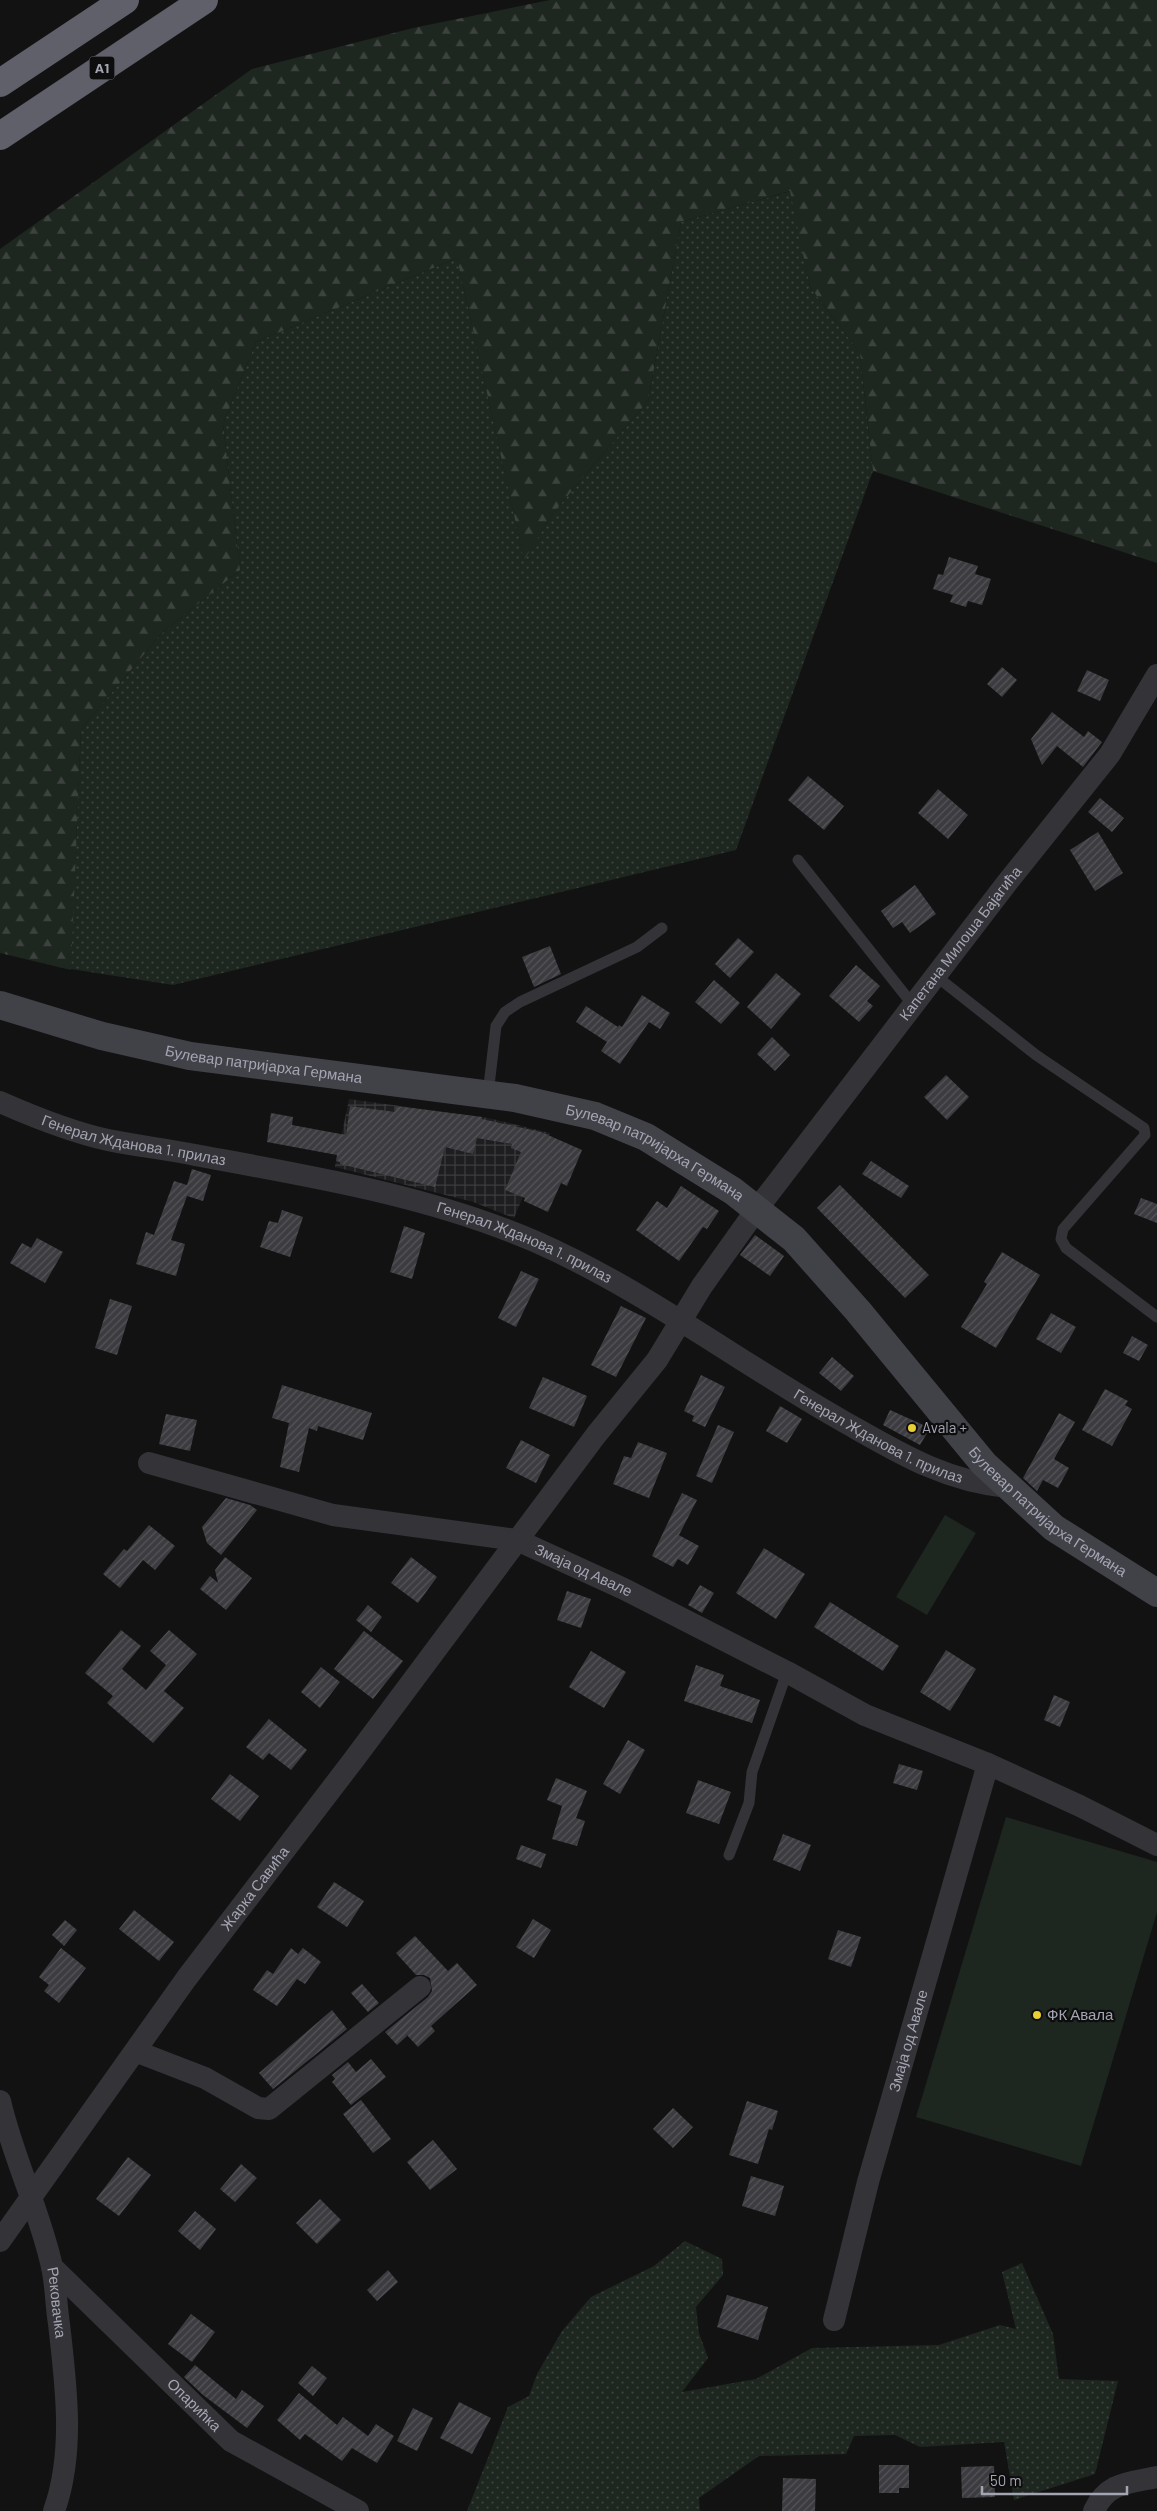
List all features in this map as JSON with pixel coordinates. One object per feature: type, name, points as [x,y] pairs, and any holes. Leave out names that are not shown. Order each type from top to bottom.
[{"type":"highway","points":[[0,84],[125,0]]},
{"type":"highway","name":"A1","points":[[0,136],[204,0]]},
{"type":"main road","name":"Булевар патријарха Германа","points":[[0,1005],[102,1036],[190,1056],[488,1094],[595,1116],[646,1137],[716,1179],[757,1209],[806,1250],[966,1444],[1007,1487],[1054,1528],[1157,1593]]},
{"type":"street","name":"Капетана Милоша Бајагића","points":[[680,1321],[702,1286],[757,1209],[1006,884],[1110,754],[1157,674]]},
{"type":"street","name":"Генерал Жданова 1. прилаз","points":[[0,1102],[40,1119],[106,1139],[368,1188],[452,1212],[535,1242],[615,1282],[761,1373],[894,1450],[954,1477],[976,1484],[1007,1487]]},
{"type":"street","name":"Жарка Савића","points":[[0,2241],[31,2200],[186,1979],[360,1751],[596,1435],[657,1360],[680,1321]]},
{"type":"street","name":"Змаја од Авале","points":[[149,1463],[333,1515],[517,1540],[624,1590],[786,1672],[865,1715],[988,1764],[1080,1806],[1157,1845]]},
{"type":"street","name":"Змаја од Авале","points":[[834,2320],[868,2182],[988,1764]]},
{"type":"street","points":[[135,2051],[205,2078],[258,2108],[269,2110],[420,1987]]},
{"type":"street","name":"Рековачка","points":[[0,2101],[52,2267],[63,2362],[67,2453],[54,2511]]},
{"type":"street","name":"Опарићка","points":[[52,2267],[231,2441],[358,2511]]},
{"type":"street","points":[[1094,2511],[1100,2499],[1115,2486],[1157,2477]]},
{"type":"lane","points":[[798,860],[914,1005]]},
{"type":"lane","points":[[488,1094],[496,1026],[505,1012],[520,1002],[637,947],[662,928]]},
{"type":"lane","points":[[936,976],[1036,1055],[1144,1128],[1145,1135],[1063,1229],[1061,1239],[1066,1248],[1157,1317]]},
{"type":"lane","points":[[729,1855],[749,1803],[752,1772],[786,1672]]},
{"type":"shaded area","points":[[349,1099],[488,1118],[550,1133],[514,1218],[473,1202],[335,1167]]},
{"type":"green space","points":[[550,0],[1157,0],[1157,563],[873,471],[860,353],[810,287],[790,191],[681,222],[648,401],[554,512],[524,560],[457,258],[256,342],[223,424],[240,570],[162,633],[81,729],[71,970],[0,953],[0,249],[252,69],[413,28]]},
{"type":"green space","points":[[791,191],[810,287],[860,353],[873,471],[736,850],[173,985],[58,967],[76,841],[81,729],[162,633],[240,570],[223,424],[256,342],[457,258],[524,559],[554,512],[648,401],[681,222]]},
{"type":"green space","points":[[945,1515],[976,1533],[927,1615],[896,1597]]},
{"type":"green space","name":"ФК Авала","points":[[1006,1817],[1157,1862],[1157,1912],[1081,2166],[916,2117]]},
{"type":"green space","points":[[685,2241],[722,2259],[723,2275],[696,2307],[699,2333],[708,2358],[682,2392],[756,2379],[812,2348],[939,2345],[1000,2325],[1016,2329],[1002,2272],[1022,2263],[1053,2334],[1059,2379],[1118,2381],[1095,2474],[1014,2500],[1004,2442],[920,2447],[895,2435],[854,2436],[846,2454],[759,2456],[699,2498],[700,2511],[467,2511],[508,2407],[529,2396],[537,2374],[562,2331],[591,2297],[654,2266]]},
{"type":"building","points":[[949,557],[978,566],[975,574],[991,579],[982,605],[968,601],[966,607],[950,602],[953,595],[933,589],[938,574],[943,575]]},
{"type":"building","points":[[1002,667],[1017,680],[1002,697],[987,684]]},
{"type":"building","points":[[1087,670],[1109,680],[1100,701],[1077,691]]},
{"type":"building","points":[[1052,712],[1084,737],[1088,731],[1102,742],[1083,767],[1057,746],[1042,765],[1031,739]]},
{"type":"building","points":[[808,776],[844,806],[824,830],[788,800]]},
{"type":"building","points":[[938,789],[968,815],[948,839],[918,813]]},
{"type":"building","points":[[1100,798],[1124,818],[1112,832],[1088,812]]},
{"type":"building","points":[[1098,832],[1123,873],[1095,891],[1070,850]]},
{"type":"building","points":[[915,885],[936,914],[910,933],[902,922],[893,928],[881,911]]},
{"type":"building","points":[[738,938],[754,952],[730,978],[715,964]]},
{"type":"building","points":[[550,946],[561,974],[534,987],[522,957]]},
{"type":"building","points":[[856,965],[880,986],[867,1001],[873,1006],[859,1022],[829,996]]},
{"type":"building","points":[[776,973],[801,994],[771,1029],[747,1007]]},
{"type":"building","points":[[714,980],[740,1003],[721,1024],[695,1002]]},
{"type":"building","points":[[642,995],[670,1013],[660,1029],[649,1022],[620,1064],[601,1051],[607,1042],[576,1022],[586,1006],[618,1027],[619,1025],[622,1027]]},
{"type":"building","points":[[772,1037],[790,1055],[775,1071],[757,1054]]},
{"type":"building","points":[[946,1075],[969,1097],[947,1120],[924,1097]]},
{"type":"building","points":[[350,1106],[395,1112],[396,1106],[482,1117],[482,1119],[541,1132],[582,1150],[567,1186],[561,1183],[548,1212],[524,1201],[525,1198],[505,1190],[521,1152],[511,1148],[512,1144],[477,1138],[473,1154],[445,1147],[435,1187],[340,1164],[340,1162],[336,1161],[337,1155],[267,1142],[271,1113],[293,1117],[292,1125],[346,1135]]},
{"type":"building","points":[[871,1161],[909,1186],[901,1198],[862,1174]]},
{"type":"building","points":[[192,1169],[211,1175],[203,1201],[187,1196],[171,1240],[185,1244],[176,1276],[136,1264],[146,1232],[154,1235],[174,1181],[187,1185]]},
{"type":"building","points":[[840,1185],[929,1275],[905,1298],[817,1208]]},
{"type":"building","points":[[681,1186],[719,1211],[707,1229],[703,1227],[679,1261],[636,1230],[657,1201],[667,1208]]},
{"type":"building","points":[[1141,1198],[1157,1204],[1157,1223],[1134,1214]]},
{"type":"building","points":[[282,1210],[303,1217],[290,1257],[260,1247],[269,1221],[278,1223]]},
{"type":"building","points":[[404,1226],[425,1233],[412,1279],[390,1272]]},
{"type":"building","points":[[755,1235],[784,1256],[770,1276],[740,1255]]},
{"type":"building","points":[[37,1238],[63,1252],[45,1283],[10,1263],[22,1243],[31,1248]]},
{"type":"building","points":[[1002,1252],[1040,1275],[996,1348],[961,1327],[987,1284],[984,1282]]},
{"type":"building","points":[[521,1271],[539,1279],[516,1327],[498,1318]]},
{"type":"building","points":[[110,1299],[132,1306],[117,1355],[95,1348]]},
{"type":"building","points":[[621,1306],[646,1318],[616,1377],[591,1365]]},
{"type":"building","points":[[1051,1313],[1076,1327],[1061,1353],[1036,1339]]},
{"type":"building","points":[[1132,1336],[1148,1345],[1139,1361],[1123,1353]]},
{"type":"building","points":[[832,1357],[854,1376],[841,1391],[819,1373]]},
{"type":"building","points":[[701,1375],[725,1387],[705,1427],[692,1421],[694,1416],[684,1411]]},
{"type":"building","points":[[543,1377],[587,1396],[574,1427],[529,1408]]},
{"type":"building","points":[[282,1385],[372,1413],[363,1440],[318,1426],[317,1431],[309,1428],[299,1472],[280,1467],[289,1423],[272,1418]]},
{"type":"building","points":[[1105,1389],[1128,1401],[1125,1405],[1132,1409],[1112,1446],[1082,1430]]},
{"type":"building","points":[[780,1406],[802,1419],[787,1443],[766,1431]]},
{"type":"building","points":[[890,1410],[930,1428],[920,1445],[883,1425]]},
{"type":"building","points":[[1059,1413],[1075,1422],[1054,1459],[1069,1468],[1058,1488],[1043,1480],[1037,1491],[1023,1478]]},
{"type":"building","points":[[166,1414],[197,1420],[190,1451],[159,1444]]},
{"type":"building","points":[[718,1425],[734,1432],[712,1483],[696,1476]]},
{"type":"building","points":[[521,1440],[550,1455],[536,1483],[506,1468]]},
{"type":"building","points":[[638,1442],[667,1453],[649,1498],[613,1484],[624,1456],[631,1458]]},
{"type":"building","points":[[682,1493],[697,1500],[679,1535],[675,1533],[699,1546],[688,1565],[678,1559],[673,1567],[652,1556]]},
{"type":"building","points":[[226,1498],[250,1505],[257,1510],[221,1555],[207,1543],[202,1527]]},
{"type":"building","points":[[149,1525],[175,1546],[155,1570],[143,1560],[120,1588],[103,1574],[124,1549],[127,1551]]},
{"type":"building","points":[[764,1548],[805,1574],[776,1619],[736,1593]]},
{"type":"building","points":[[225,1557],[252,1578],[226,1610],[200,1589],[210,1576],[218,1583],[215,1570]]},
{"type":"building","points":[[411,1557],[437,1577],[418,1603],[391,1583]]},
{"type":"building","points":[[700,1585],[714,1593],[702,1613],[688,1605]]},
{"type":"building","points":[[567,1591],[591,1599],[581,1628],[557,1620]]},
{"type":"building","points":[[830,1602],[899,1646],[883,1671],[814,1627]]},
{"type":"building","points":[[368,1605],[382,1617],[371,1632],[356,1620]]},
{"type":"building","points":[[121,1630],[141,1646],[122,1669],[146,1690],[166,1665],[150,1651],[169,1630],[197,1654],[164,1691],[184,1708],[153,1743],[107,1703],[113,1696],[85,1673]]},
{"type":"building","points":[[364,1631],[403,1661],[373,1699],[334,1669]]},
{"type":"building","points":[[946,1650],[976,1669],[950,1711],[920,1692]]},
{"type":"building","points":[[591,1651],[626,1672],[604,1708],[569,1687]]},
{"type":"building","points":[[696,1665],[724,1675],[720,1686],[760,1700],[752,1723],[684,1701]]},
{"type":"building","points":[[321,1667],[340,1682],[320,1708],[301,1692]]},
{"type":"building","points":[[1054,1695],[1070,1702],[1060,1727],[1044,1720]]},
{"type":"building","points":[[269,1719],[307,1750],[291,1770],[269,1753],[263,1760],[246,1747]]},
{"type":"building","points":[[628,1740],[645,1750],[620,1794],[603,1784]]},
{"type":"building","points":[[899,1764],[923,1771],[917,1790],[893,1783]]},
{"type":"building","points":[[230,1774],[259,1796],[240,1821],[211,1799]]},
{"type":"building","points":[[556,1778],[587,1791],[576,1818],[585,1821],[577,1846],[552,1839],[562,1806],[547,1800]]},
{"type":"building","points":[[698,1780],[731,1792],[719,1824],[686,1813]]},
{"type":"building","points":[[783,1834],[811,1845],[800,1871],[773,1860]]},
{"type":"building","points":[[521,1845],[546,1854],[541,1868],[516,1859]]},
{"type":"building","points":[[334,1882],[364,1901],[347,1927],[317,1907]]},
{"type":"building","points":[[134,1910],[174,1942],[159,1961],[119,1929]]},
{"type":"building","points":[[533,1919],[551,1930],[534,1958],[516,1947]]},
{"type":"building","points":[[65,1920],[77,1930],[64,1946],[52,1935]]},
{"type":"building","points":[[838,1930],[861,1937],[851,1967],[828,1959]]},
{"type":"building","points":[[415,1936],[448,1971],[457,1963],[477,1985],[431,2026],[435,2031],[418,2047],[406,2034],[407,2036],[397,2045],[385,2032],[428,1997],[432,1991],[430,1978],[424,1975],[416,1975],[396,1953]]},
{"type":"building","points":[[61,1948],[86,1968],[59,2003],[44,1991],[49,1985],[39,1977]]},
{"type":"building","points":[[291,1948],[298,1954],[303,1948],[321,1962],[305,1984],[297,1979],[277,2006],[253,1990],[267,1970],[273,1974]]},
{"type":"building","points":[[362,1984],[379,2003],[368,2012],[351,1993]]},
{"type":"building","points":[[332,2010],[347,2029],[273,2089],[259,2073]]},
{"type":"building","points":[[371,2059],[386,2077],[351,2105],[332,2082],[335,2079],[332,2075],[348,2062],[356,2072]]},
{"type":"building","points":[[361,2100],[391,2139],[373,2153],[343,2114]]},
{"type":"building","points":[[747,2101],[778,2111],[772,2130],[769,2129],[758,2164],[729,2155]]},
{"type":"building","points":[[673,2108],[693,2127],[673,2148],[653,2129]]},
{"type":"building","points":[[433,2140],[457,2169],[430,2190],[407,2162]]},
{"type":"building","points":[[128,2157],[151,2175],[119,2216],[96,2199]]},
{"type":"building","points":[[241,2164],[257,2178],[235,2202],[220,2189]]},
{"type":"building","points":[[751,2176],[784,2186],[775,2216],[742,2206]]},
{"type":"building","points":[[320,2199],[341,2220],[317,2244],[296,2223]]},
{"type":"building","points":[[195,2211],[216,2229],[200,2250],[178,2231]]},
{"type":"building","points":[[388,2270],[398,2282],[377,2301],[367,2290]]},
{"type":"building","points":[[727,2295],[768,2307],[758,2340],[717,2327]]},
{"type":"building","points":[[191,2314],[215,2332],[192,2362],[168,2344]]},
{"type":"building","points":[[195,2365],[236,2399],[242,2390],[264,2406],[247,2428],[203,2395],[184,2377]]},
{"type":"building","points":[[312,2366],[327,2378],[313,2396],[298,2383]]},
{"type":"building","points":[[299,2393],[337,2425],[343,2417],[368,2436],[376,2424],[394,2436],[377,2463],[352,2448],[342,2461],[305,2434],[300,2440],[277,2420]]},
{"type":"building","points":[[459,2402],[491,2418],[472,2454],[440,2438]]},
{"type":"building","points":[[413,2408],[433,2418],[417,2451],[397,2441]]},
{"type":"building","points":[[879,2465],[909,2465],[909,2488],[899,2488],[899,2493],[879,2493]]},
{"type":"building","points":[[994,2466],[995,2497],[962,2498],[961,2467]]},
{"type":"building","points":[[783,2478],[816,2479],[815,2511],[782,2511]]},
{"type":"place","name":"Avala +","points":[[912,1428]]},
{"type":"place","name":"ФК Авала","points":[[1037,2015]]}]
